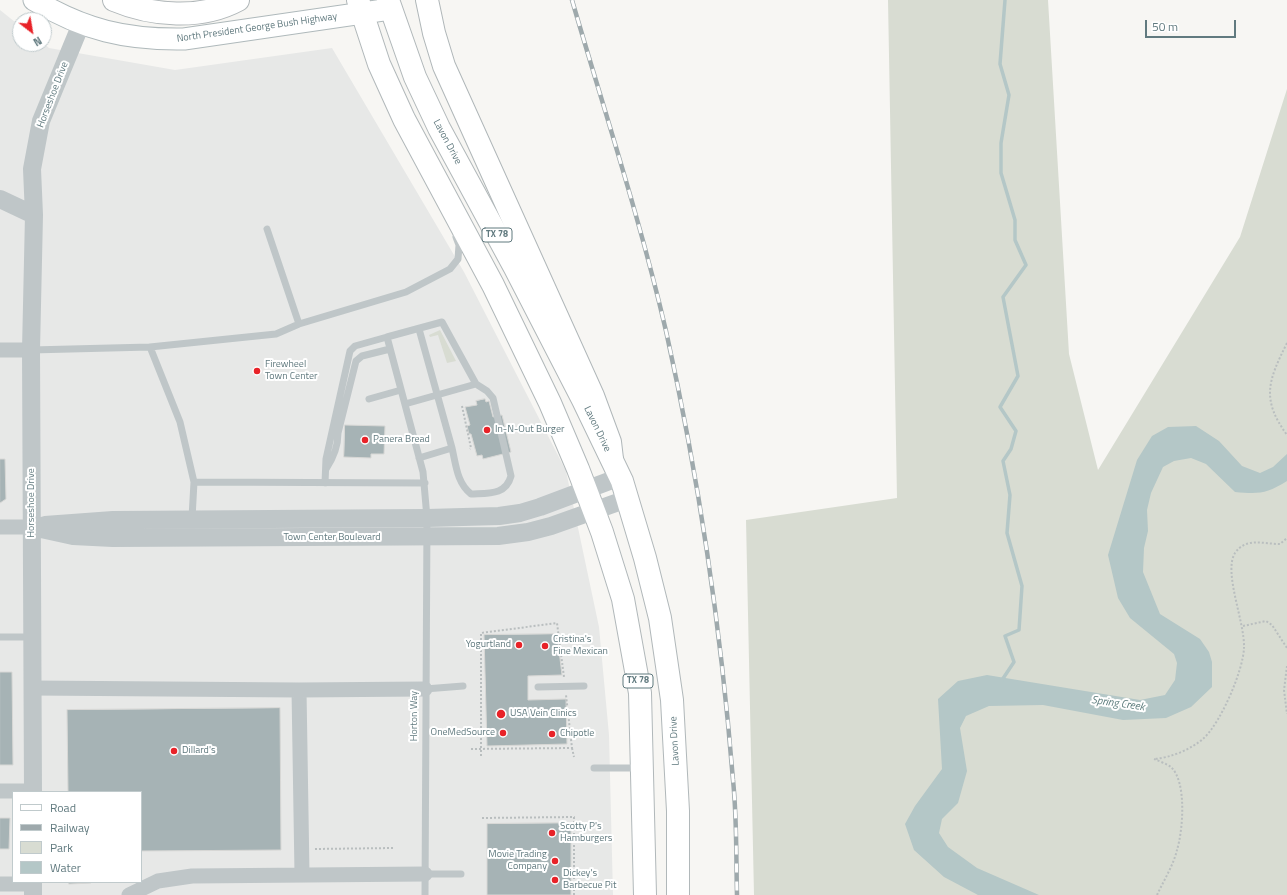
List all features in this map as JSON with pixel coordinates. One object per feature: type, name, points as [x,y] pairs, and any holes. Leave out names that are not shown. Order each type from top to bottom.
[{"type":"main road","name":"North President George Bush Highway","points":[[34,0],[81,24],[119,34],[156,40],[184,39],[360,7],[389,4]]},
{"type":"main road","points":[[114,0],[132,7],[156,12],[182,14],[208,11],[238,0]]},
{"type":"main road","points":[[427,0],[434,33],[444,66],[593,396],[610,442],[616,468]]},
{"type":"main road","name":"Lavon Drive","points":[[389,4],[415,77],[439,128],[515,268],[616,468],[627,499],[660,618],[672,700],[678,811],[678,895]]},
{"type":"main road","name":"TX 78","points":[[360,7],[392,93],[436,180],[493,285],[550,404],[595,510],[623,599],[640,693],[643,768],[644,895]]},
{"type":"street","name":"Horseshoe Drive","points":[[33,791],[31,350],[34,215],[32,169],[41,121],[81,24]]},
{"type":"street","points":[[0,199],[34,215]]},
{"type":"street","points":[[0,350],[31,350]]},
{"type":"street","name":"Town Center Boulevard","points":[[0,527],[32,527],[113,520],[427,518],[498,516],[520,513],[587,490],[616,468]]},
{"type":"street","name":"Town Center Boulevard","points":[[32,527],[73,536],[113,538],[426,538],[498,536],[528,532],[574,519],[627,499]]},
{"type":"street","points":[[32,688],[299,690],[426,689]]},
{"type":"street","points":[[299,690],[302,874]]},
{"type":"street","points":[[0,791],[12,791]]},
{"type":"street","points":[[129,895],[158,881],[192,876],[425,874]]},
{"type":"street","points":[[0,884],[33,887]]},
{"type":"lane","points":[[31,350],[150,347],[276,334],[299,324],[406,292],[450,269],[458,259],[459,245],[436,180]]},
{"type":"lane","points":[[267,229],[299,324]]},
{"type":"lane","points":[[325,483],[326,458],[350,352],[355,346],[419,328],[442,322],[476,384],[487,391],[493,398],[510,476],[508,484],[502,490],[471,494],[461,483],[419,328]]},
{"type":"lane","name":"Horton Way","points":[[387,337],[425,483],[427,518],[425,895]]},
{"type":"lane","points":[[150,347],[180,422],[194,482],[192,519]]},
{"type":"lane","points":[[326,469],[334,457],[338,444],[338,433],[354,364],[362,356],[390,349]]},
{"type":"lane","points":[[405,404],[476,384]]},
{"type":"lane","points":[[369,398],[401,390]]},
{"type":"lane","points":[[419,458],[452,448]]},
{"type":"lane","points":[[194,482],[425,483]]},
{"type":"lane","points":[[0,637],[32,637]]},
{"type":"lane","points":[[426,689],[463,686]]},
{"type":"lane","points":[[538,688],[584,686]]},
{"type":"lane","points":[[594,768],[643,768]]},
{"type":"lane","points":[[425,874],[461,874]]},
{"type":"path","points":[[1287,343],[1271,383],[1269,398],[1272,411],[1287,435]]},
{"type":"path","points":[[462,406],[470,449]]},
{"type":"path","points":[[1157,895],[1170,871],[1178,849],[1183,803],[1180,781],[1171,767],[1154,759],[1166,758],[1204,738],[1217,721],[1238,678],[1244,647],[1243,626],[1231,573],[1231,562],[1236,552],[1245,543],[1254,541],[1280,544],[1287,538]]},
{"type":"path","points":[[1243,626],[1266,621],[1272,625],[1287,648]]},
{"type":"path","points":[[481,756],[481,633],[557,623],[574,757]]},
{"type":"path","points":[[1287,666],[1284,690],[1287,714]]},
{"type":"path","points":[[471,749],[572,748]]},
{"type":"path","points":[[482,818],[574,817],[574,895]]},
{"type":"path","points":[[312,849],[392,848]]},
{"type":"shaded area","name":"Firewheel Town Center","points":[[0,10],[12,20],[12,52],[52,52],[52,49],[175,70],[332,48],[464,272],[566,471],[599,627],[609,735],[613,895],[0,895]]},
{"type":"green space","points":[[888,0],[1048,0],[1069,354],[1098,470],[1240,237],[1287,89],[1287,895],[754,895],[746,520],[897,498]]},
{"type":"green space","points":[[440,330],[456,361],[447,363],[438,335],[430,337],[429,335]]},
{"type":"water","name":"Spring Creek","points":[[1196,426],[1219,441],[1242,466],[1260,473],[1273,467],[1287,454],[1287,481],[1268,491],[1256,493],[1235,492],[1206,464],[1191,458],[1174,461],[1163,467],[1151,493],[1147,510],[1148,531],[1144,548],[1143,572],[1160,614],[1200,639],[1209,652],[1212,662],[1212,687],[1191,707],[1166,718],[1123,720],[1043,705],[989,706],[966,716],[960,728],[967,771],[958,803],[942,819],[939,833],[948,847],[977,868],[1039,895],[978,895],[944,877],[914,850],[905,824],[915,806],[942,769],[938,699],[958,681],[987,675],[1140,700],[1165,695],[1175,680],[1177,663],[1174,654],[1130,618],[1118,598],[1108,555],[1137,460],[1152,436],[1168,427]]},
{"type":"building","name":"In-N-Out Burger","points":[[485,399],[486,402],[489,401],[493,417],[502,415],[511,452],[483,459],[482,455],[477,456],[471,434],[469,434],[467,426],[470,425],[465,407],[477,405],[476,401]]},
{"type":"building","name":"Panera Bread","points":[[345,425],[385,426],[384,454],[371,454],[371,458],[344,457]]},
{"type":"building","points":[[0,459],[5,459],[6,499],[0,503]]},
{"type":"building","points":[[557,634],[562,675],[528,676],[528,700],[566,699],[567,744],[487,746],[484,635]]},
{"type":"building","points":[[0,672],[12,672],[13,765],[0,765]]},
{"type":"building","name":"Dillard's","points":[[280,708],[281,850],[142,851],[142,791],[68,791],[67,710]]},
{"type":"building","points":[[0,818],[10,818],[9,849],[0,849]]},
{"type":"building","points":[[571,823],[571,895],[487,895],[487,824]]},
{"type":"building","points":[[69,883],[91,883],[69,884]]},
{"type":"waterway","points":[[1002,680],[1014,662],[1005,636],[1019,630],[1022,586],[1007,533],[1010,495],[1003,461],[1011,449],[1016,431],[1000,407],[1018,376],[1003,297],[1026,265],[1015,240],[1015,220],[1001,173],[1001,143],[1009,95],[1000,64],[1005,0]]},
{"type":"railway","points":[[572,0],[656,289],[689,442],[699,498],[715,611],[728,723],[736,823],[737,895]]},
{"type":"place","name":"Firewheel Town Center","points":[[257,371]]},
{"type":"place","name":"In-N-Out Burger","points":[[487,430]]},
{"type":"place","name":"Panera Bread","points":[[365,440]]},
{"type":"place","name":"Yogurtland","points":[[519,645]]},
{"type":"place","name":"Cristina's Fine Mexican","points":[[545,646]]},
{"type":"place","name":"USA Vein Clinics","points":[[501,714]]},
{"type":"place","name":"OneMedSource","points":[[503,733]]},
{"type":"place","name":"Chipotle","points":[[552,734]]},
{"type":"place","name":"Dillard's","points":[[174,751]]},
{"type":"place","name":"Scotty P's Hamburgers","points":[[552,833]]},
{"type":"place","name":"Movie Trading Company","points":[[555,861]]},
{"type":"place","name":"Dickey's Barbecue Pit","points":[[555,880]]}]
